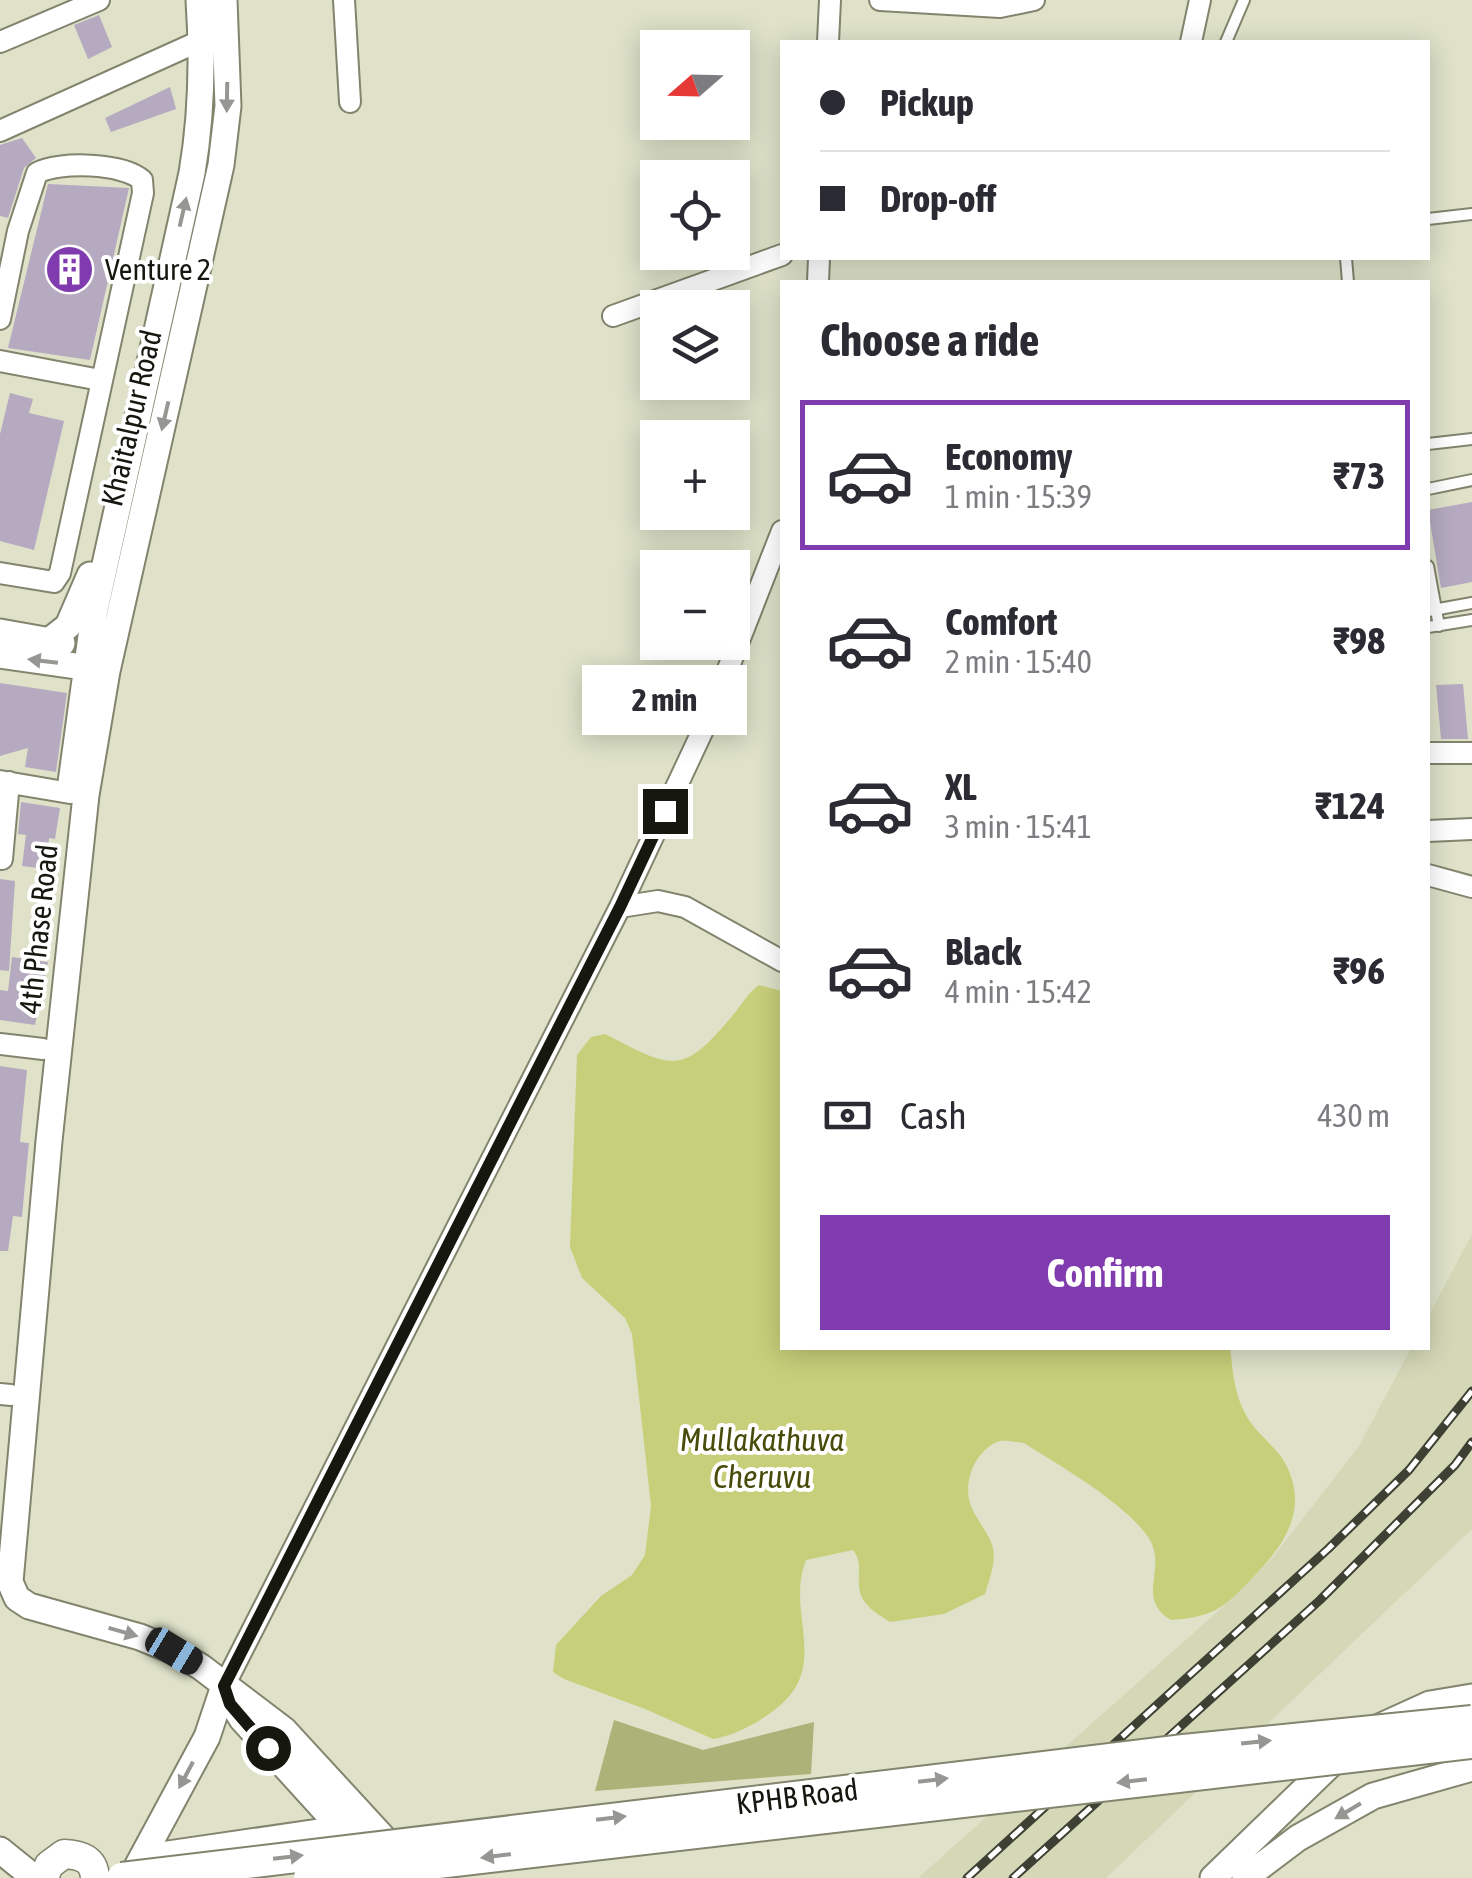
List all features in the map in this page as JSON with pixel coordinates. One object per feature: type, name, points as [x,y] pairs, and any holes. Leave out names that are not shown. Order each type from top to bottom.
[{"type":"main road","name":"KPHB Road","points":[[122,1878],[1184,1750],[1472,1721]]},
{"type":"main road","name":"KPHB Road","points":[[309,1878],[1472,1744]]},
{"type":"main road","points":[[44,1878],[49,1865],[64,1854],[85,1857],[96,1878]]},
{"type":"street","points":[[0,42],[99,0]]},
{"type":"street","name":"Khaitalpur Road","points":[[98,659],[110,541],[201,119],[199,0]]},
{"type":"street","name":"Khaitalpur Road","points":[[98,659],[221,166],[228,106],[224,0]]},
{"type":"street","points":[[828,40],[830,0]]},
{"type":"street","points":[[880,0],[1000,7],[1034,0]]},
{"type":"street","points":[[1192,40],[1200,0]]},
{"type":"street","points":[[350,102],[351,3]]},
{"type":"street","points":[[0,131],[202,40]]},
{"type":"street","points":[[0,319],[9,229],[37,173],[59,164],[132,171],[142,180],[60,573],[54,582],[0,573]]},
{"type":"street","points":[[613,316],[780,256]]},
{"type":"street","points":[[0,362],[100,380]]},
{"type":"street","points":[[131,1878],[206,1737],[224,1686],[620,907],[710,715],[780,536]]},
{"type":"street","points":[[49,641],[68,626],[94,562],[110,541]]},
{"type":"street","points":[[0,632],[49,641],[98,659]]},
{"type":"street","points":[[0,655],[98,659]]},
{"type":"street","name":"4th Phase Road","points":[[0,1512],[6,1394],[70,793],[98,659]]},
{"type":"street","name":"4th Phase Road","points":[[98,659],[10,1582],[17,1598],[29,1606],[140,1637],[174,1651],[224,1686]]},
{"type":"street","points":[[1430,750],[1472,753]]},
{"type":"street","points":[[2,859],[5,782],[70,793]]},
{"type":"street","points":[[1430,830],[1472,830]]},
{"type":"street","points":[[1430,876],[1472,887]]},
{"type":"street","points":[[620,907],[658,901],[685,907],[780,960]]},
{"type":"street","points":[[0,1044],[43,1049]]},
{"type":"street","points":[[224,1686],[284,1730],[420,1878]]},
{"type":"street","points":[[224,1686],[230,1704],[242,1719],[387,1878]]},
{"type":"street","points":[[1391,1788],[1461,1698]]},
{"type":"street","points":[[1214,1878],[1360,1738],[1406,1712],[1461,1698]]},
{"type":"street","points":[[1245,1878],[1298,1838],[1391,1788],[1463,1770],[1472,1744]]},
{"type":"street","points":[[144,1855],[368,1822]]},
{"type":"street","points":[[0,1850],[26,1871],[27,1878]]},
{"type":"lane","points":[[1227,40],[1244,0]]},
{"type":"lane","points":[[1430,219],[1472,214]]},
{"type":"lane","points":[[1430,444],[1472,440]]},
{"type":"lane","points":[[1430,489],[1472,480]]},
{"type":"lane","points":[[1472,603],[1431,610],[1433,627],[1472,620]]},
{"type":"shaded area","points":[[1472,1234],[1472,1529],[1106,1878],[918,1878],[1216,1613],[1273,1557],[1359,1446],[1410,1350],[1430,1350],[1430,1313]]},
{"type":"shaded area","points":[[614,1720],[703,1750],[814,1722],[811,1774],[595,1791]]},
{"type":"water","name":"Mullakathuva Cheruvu","points":[[759,985],[780,990],[780,1350],[1230,1350],[1242,1407],[1285,1463],[1295,1495],[1291,1523],[1277,1550],[1228,1602],[1210,1613],[1171,1620],[1155,1602],[1154,1549],[1137,1524],[1090,1485],[1024,1443],[1000,1441],[977,1459],[968,1487],[971,1506],[993,1548],[993,1566],[985,1594],[944,1614],[890,1622],[864,1602],[853,1550],[806,1560],[800,1599],[804,1638],[801,1674],[793,1691],[777,1708],[746,1728],[713,1739],[553,1672],[556,1645],[601,1596],[632,1575],[645,1555],[651,1506],[632,1334],[625,1318],[582,1278],[570,1247],[577,1055],[591,1037],[605,1034],[661,1060],[687,1058],[715,1035]]},
{"type":"building","points":[[99,15],[112,47],[88,59],[74,25]]},
{"type":"building","points":[[170,87],[176,109],[111,132],[105,118]]},
{"type":"building","points":[[22,138],[36,158],[24,168],[8,218],[0,216],[0,145]]},
{"type":"building","name":"Venture 2","points":[[48,184],[129,188],[90,360],[8,348]]},
{"type":"building","points":[[10,393],[33,399],[29,413],[64,421],[34,550],[0,541],[0,434]]},
{"type":"building","points":[[1472,502],[1472,582],[1441,588],[1430,510]]},
{"type":"building","points":[[0,683],[67,693],[56,772],[25,767],[28,748],[0,756]]},
{"type":"building","points":[[1463,684],[1468,739],[1441,739],[1436,685]]},
{"type":"building","points":[[21,802],[60,808],[55,839],[49,838],[46,869],[22,866],[26,835],[18,834]]},
{"type":"building","points":[[0,879],[15,881],[9,971],[0,970]]},
{"type":"building","points":[[12,957],[48,962],[35,1025],[0,1020],[0,990],[8,991]]},
{"type":"building","points":[[0,1066],[27,1070],[20,1142],[29,1143],[22,1217],[13,1216],[8,1251],[0,1251]]},
{"type":"railway","points":[[967,1878],[1328,1549],[1409,1470],[1472,1391]]},
{"type":"railway","points":[[1013,1878],[1320,1600],[1455,1465],[1472,1442]]},
{"type":"place","name":"Venture 2","points":[[70,269]]},
{"type":"route","points":[[268,1748],[230,1704],[224,1686],[620,907],[665,811]]}]
